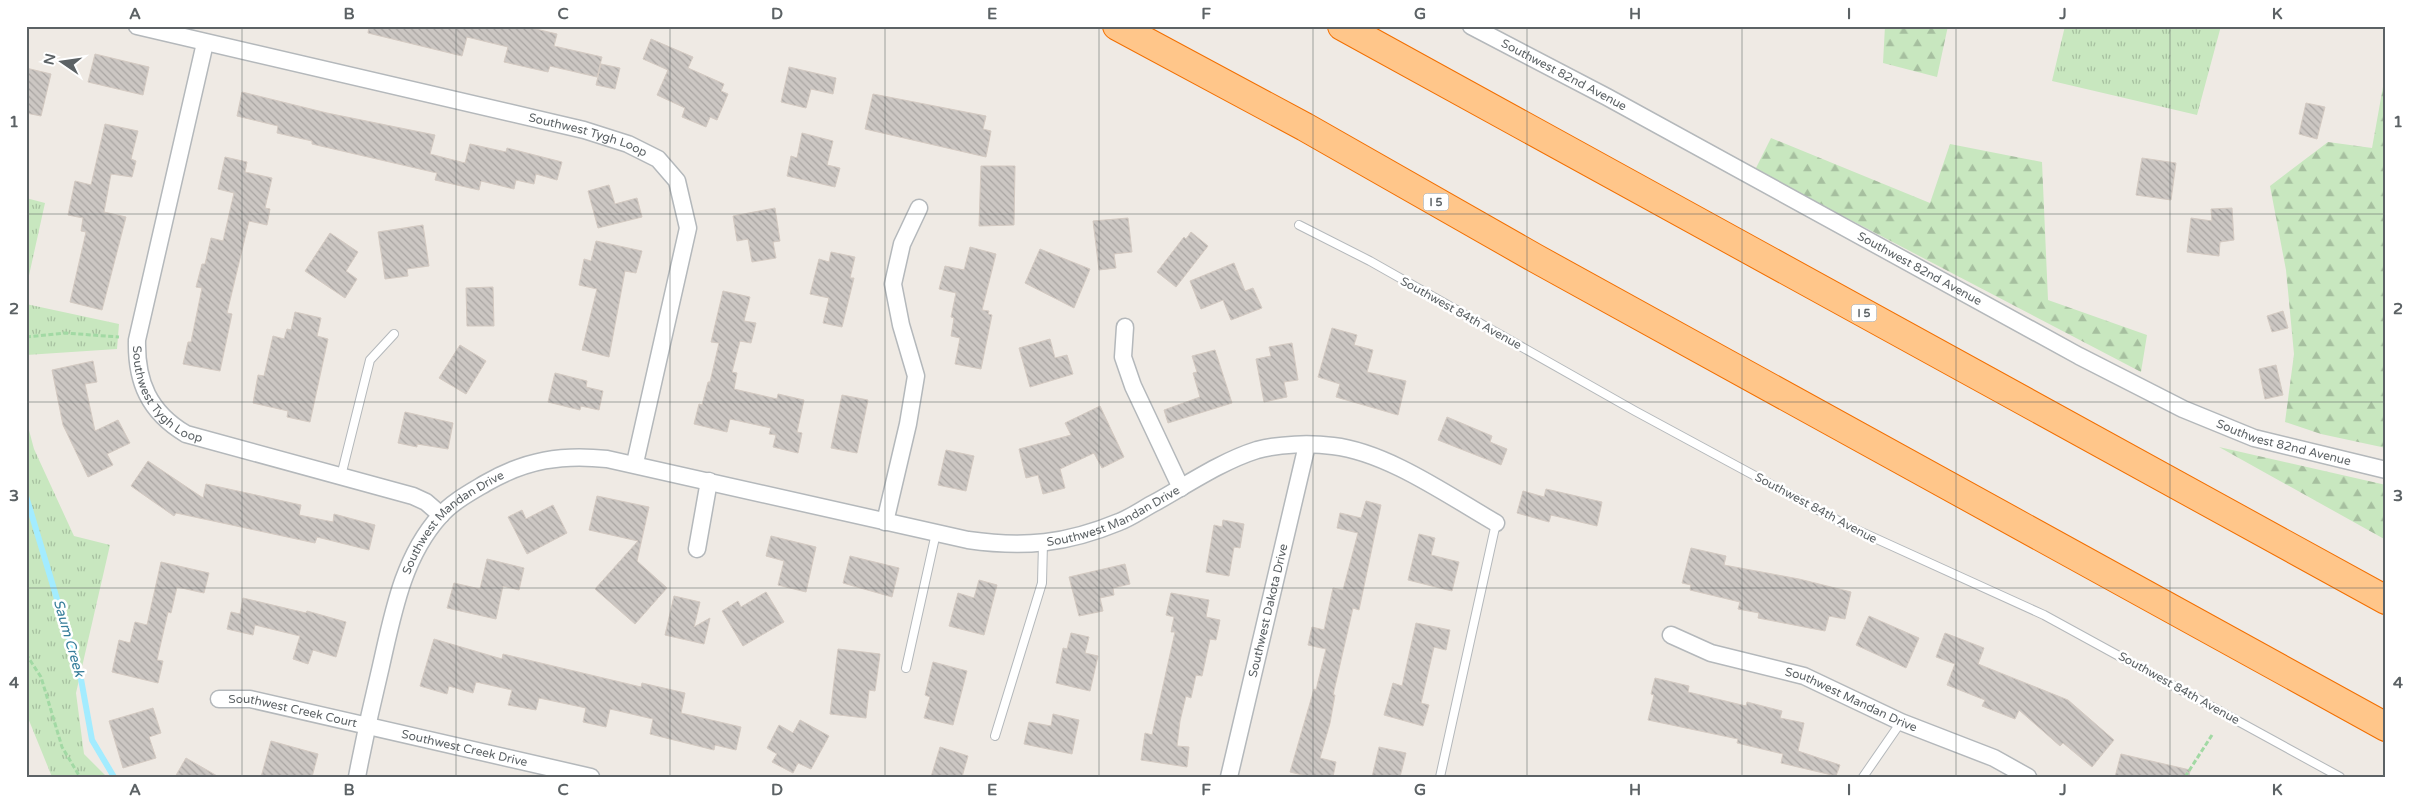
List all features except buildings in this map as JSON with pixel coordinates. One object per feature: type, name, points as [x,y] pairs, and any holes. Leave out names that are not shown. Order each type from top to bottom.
[{"type":"highway","name":"I 5","points":[[1117,26],[1305,127],[1535,258],[2386,727]]},
{"type":"highway","name":"I 5","points":[[1342,26],[2386,600]]},
{"type":"street","name":"Southwest Tygh Loop","points":[[137,26],[584,130],[628,144],[658,159],[677,181],[688,228],[635,463]]},
{"type":"street","name":"Southwest 82nd Avenue","points":[[1471,26],[1607,97],[2070,351],[2183,409],[2254,438],[2386,470]]},
{"type":"street","name":"Southwest Tygh Loop","points":[[205,43],[137,340],[137,365],[143,386],[152,404],[168,423],[186,434],[413,496],[426,502],[441,515]]},
{"type":"street","points":[[885,522],[908,424],[916,376],[901,325],[892,284],[902,244],[919,208]]},
{"type":"street","points":[[1125,327],[1123,357],[1133,386],[1181,488]]},
{"type":"street","name":"Southwest Mandan Drive","points":[[357,777],[394,608],[407,569],[422,540],[441,515],[470,492],[502,474],[537,462],[574,456],[635,463],[885,522],[998,545],[1065,540],[1120,522],[1227,463],[1258,450],[1307,445],[1334,446],[1385,460],[1496,523]]},
{"type":"street","name":"Southwest Dakota Drive","points":[[1229,777],[1307,445]]},
{"type":"street","points":[[697,548],[709,481]]},
{"type":"street","name":"Southwest Mandan Drive","points":[[1672,635],[1711,653],[1804,676],[1901,722],[1994,758],[2028,777]]},
{"type":"street","name":"Southwest Creek Court","points":[[219,699],[250,699],[367,726]]},
{"type":"street","name":"Southwest Creek Drive","points":[[367,726],[591,777]]},
{"type":"lane","name":"Southwest 84th Avenue","points":[[1299,225],[1370,261],[1635,411],[1838,521],[2044,615],[2340,777]]},
{"type":"lane","points":[[341,476],[370,360],[394,334]]},
{"type":"lane","points":[[1440,777],[1496,523]]},
{"type":"lane","points":[[906,668],[936,533]]},
{"type":"lane","points":[[995,736],[1042,583],[1043,543]]},
{"type":"lane","points":[[1863,777],[1901,722]]},
{"type":"path","points":[[26,337],[65,333],[137,340]]},
{"type":"path","points":[[26,654],[41,677],[62,747],[80,777]]},
{"type":"path","points":[[2186,777],[2212,735]]},
{"type":"green space","points":[[1885,26],[1948,26],[1937,77],[1883,63]]},
{"type":"green space","points":[[2065,26],[2221,26],[2197,115],[2052,81]]},
{"type":"green space","points":[[2386,70],[2386,448],[2321,434],[2285,422],[2294,354],[2286,270],[2270,186],[2328,142],[2372,148]]},
{"type":"green space","points":[[1771,138],[1930,203],[1950,144],[2042,162],[2048,300],[2147,335],[2141,372],[1755,170]]},
{"type":"green space","points":[[26,198],[45,203],[26,289]]},
{"type":"green space","points":[[26,304],[119,324],[117,349],[26,355]]},
{"type":"green space","points":[[26,419],[34,449],[74,536],[110,545],[76,693],[84,754],[107,777],[52,777],[26,713]]},
{"type":"green space","points":[[2219,447],[2386,485],[2386,540]]},
{"type":"waterway","name":"Saum Creek","points":[[26,496],[81,679],[92,740],[114,777]]}]
